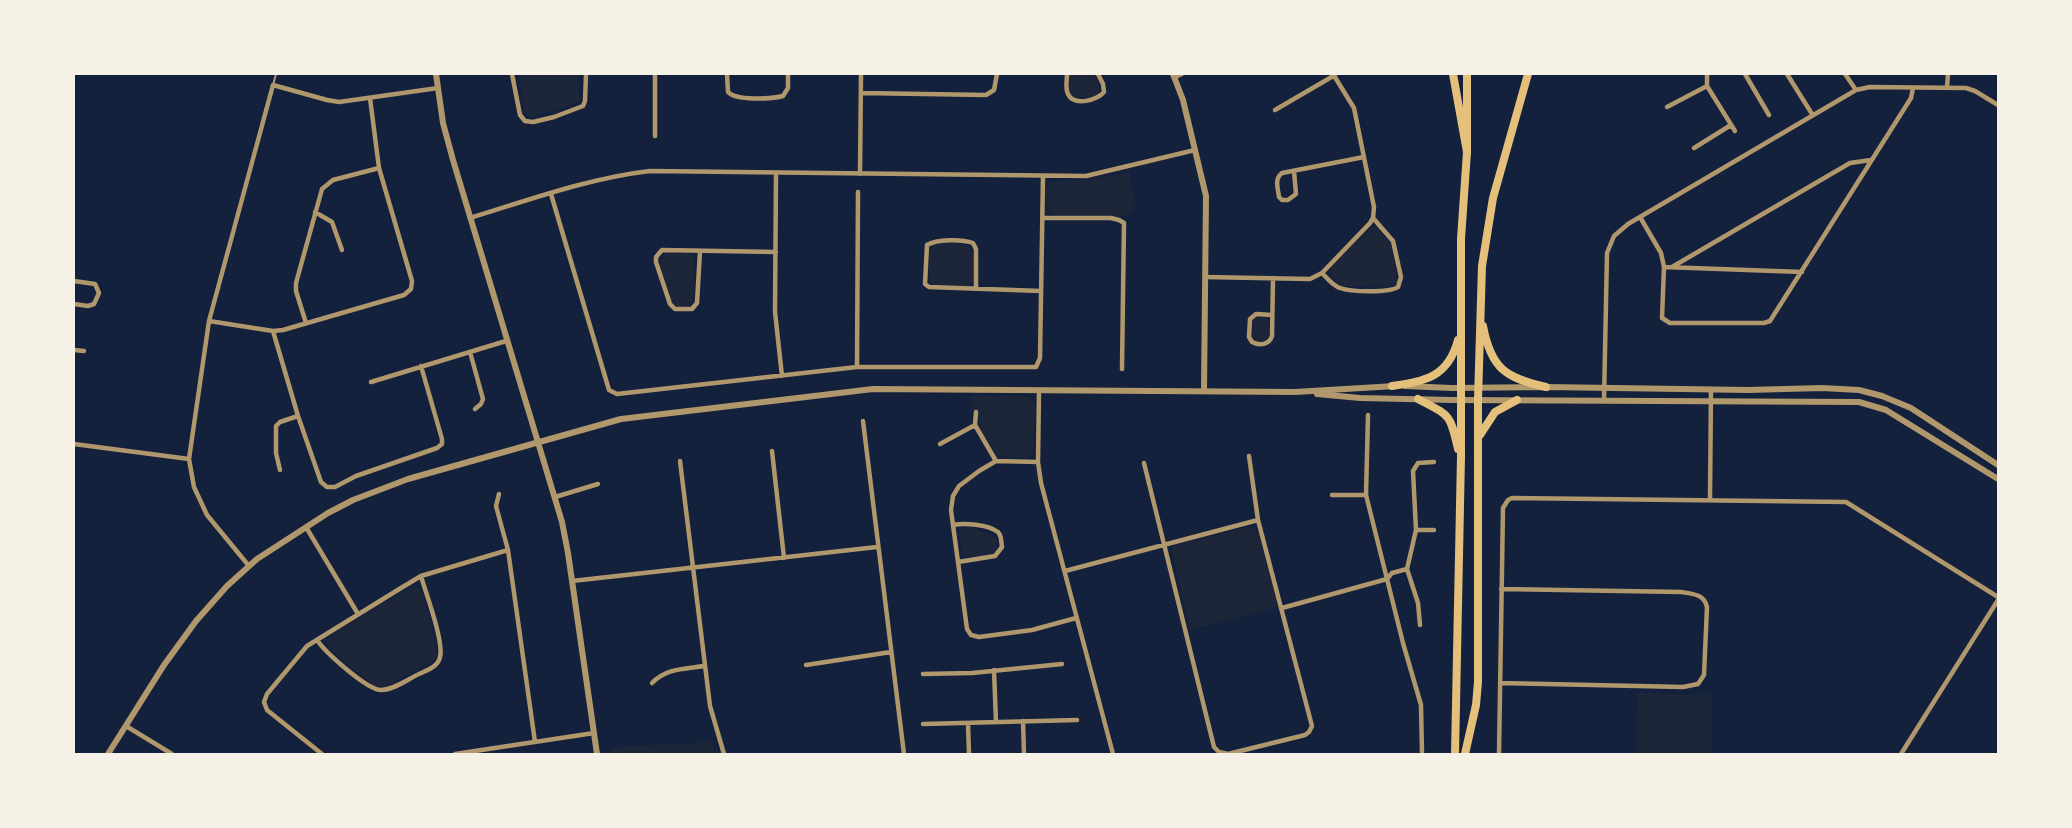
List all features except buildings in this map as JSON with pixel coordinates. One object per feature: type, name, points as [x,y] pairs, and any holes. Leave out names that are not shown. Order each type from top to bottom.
[{"type":"highway","points":[[1453,74],[1467,152]]},
{"type":"main road","points":[[1455,754],[1461,462],[1461,238],[1467,152],[1467,74]]},
{"type":"main road","points":[[1465,754],[1478,682],[1478,387],[1480,304],[1485,242],[1493,198],[1528,74]]},
{"type":"main road","points":[[1480,304],[1488,349],[1496,364],[1511,376],[1546,387]]},
{"type":"main road","points":[[1392,386],[1424,381],[1441,370],[1454,351],[1461,327]]},
{"type":"main road","points":[[1418,399],[1447,415],[1454,431],[1461,462]]},
{"type":"main road","points":[[1478,439],[1493,414],[1517,400]]},
{"type":"street","points":[[436,74],[443,123],[506,341],[555,497],[568,553],[597,754]]},
{"type":"street","points":[[512,74],[523,119],[533,122],[580,108],[585,101],[586,74]]},
{"type":"street","points":[[655,74],[655,136]]},
{"type":"street","points":[[727,74],[728,92],[733,96],[744,98],[783,96],[787,91],[788,74]]},
{"type":"street","points":[[860,174],[861,74]]},
{"type":"street","points":[[861,93],[986,94],[994,90],[997,74]]},
{"type":"street","points":[[1067,74],[1067,93],[1071,98],[1081,100],[1094,99],[1102,94],[1104,89],[1098,74]]},
{"type":"street","points":[[1182,74],[1174,75],[1206,196],[1204,391]]},
{"type":"street","points":[[1206,277],[1310,279],[1322,273],[1373,218],[1374,207],[1354,108],[1334,74],[1275,110]]},
{"type":"street","points":[[1707,74],[1707,86],[1735,131]]},
{"type":"street","points":[[1745,74],[1769,115]]},
{"type":"street","points":[[1787,74],[1812,114]]},
{"type":"street","points":[[1845,74],[1856,90]]},
{"type":"street","points":[[1947,87],[1948,74]]},
{"type":"street","points":[[249,566],[207,515],[194,487],[189,459],[209,321],[273,84],[332,101],[438,88]]},
{"type":"street","points":[[1667,107],[1707,86]]},
{"type":"street","points":[[1604,400],[1607,253],[1618,232],[1812,114],[1856,90],[1870,87],[1971,89],[1998,105]]},
{"type":"street","points":[[1640,217],[1661,253],[1664,267],[1662,318],[1670,323],[1767,322],[1773,317],[1802,272],[1911,98],[1913,88]]},
{"type":"street","points":[[209,321],[273,331],[284,330],[404,295],[411,289],[412,282],[379,168],[370,98]]},
{"type":"street","points":[[1694,148],[1731,124]]},
{"type":"street","points":[[470,218],[628,173],[650,171],[1086,176],[1195,150]]},
{"type":"street","points":[[1294,171],[1296,194],[1288,200],[1282,200],[1279,197],[1278,178],[1282,173],[1364,157]]},
{"type":"street","points":[[1672,267],[1850,163],[1872,160]]},
{"type":"street","points":[[306,323],[296,291],[296,283],[320,193],[328,183],[379,168]]},
{"type":"street","points":[[776,173],[775,312],[782,376]]},
{"type":"street","points":[[551,194],[609,390],[614,394],[857,367],[1032,368],[1038,364],[1040,358],[1043,176]]},
{"type":"street","points":[[857,367],[858,192]]},
{"type":"street","points":[[315,212],[332,222],[342,250]]},
{"type":"street","points":[[1042,218],[1111,218],[1124,223],[1122,369]]},
{"type":"street","points":[[1322,273],[1341,289],[1389,291],[1398,287],[1401,277],[1393,241],[1373,218]]},
{"type":"street","points":[[976,289],[976,249],[973,243],[933,242],[927,245],[925,272],[926,286],[930,288],[1041,291]]},
{"type":"street","points":[[700,251],[697,303],[692,309],[675,309],[670,304],[659,271],[656,256],[659,252],[666,250],[776,252]]},
{"type":"street","points":[[1664,267],[1802,272]]},
{"type":"street","points":[[1272,278],[1272,315],[1272,336],[1270,341],[1264,344],[1252,342],[1249,337],[1249,321],[1256,314],[1272,315]]},
{"type":"street","points":[[74,281],[95,284],[99,293],[94,304],[88,306],[74,304]]},
{"type":"street","points":[[273,331],[298,416],[321,482],[327,488],[437,448],[442,444],[421,366]]},
{"type":"street","points":[[370,382],[506,341]]},
{"type":"street","points":[[74,350],[84,351]]},
{"type":"street","points":[[470,352],[483,399],[479,407],[475,409]]},
{"type":"street","points":[[108,754],[164,665],[196,621],[227,586],[257,559],[306,527],[353,500],[390,485],[621,419],[873,389],[1295,392],[1392,386],[1822,388],[1870,392],[1911,408],[1998,467],[1996,478],[1895,416],[1874,405],[1859,402],[1461,400],[1360,398],[1295,392]]},
{"type":"street","points":[[1710,500],[1711,389]]},
{"type":"street","points":[[1039,391],[1038,462],[1041,483],[1113,754]]},
{"type":"street","points":[[976,412],[975,425],[996,461]]},
{"type":"street","points":[[1368,415],[1366,495],[1403,643],[1422,705],[1422,754]]},
{"type":"street","points":[[280,470],[276,453],[276,426],[280,422],[298,416]]},
{"type":"street","points":[[863,421],[904,754]]},
{"type":"street","points":[[940,444],[975,425]]},
{"type":"street","points":[[74,444],[189,459]]},
{"type":"street","points":[[772,452],[784,558]]},
{"type":"street","points":[[1144,463],[1214,747],[1217,751],[1228,754],[1305,735],[1311,729],[1312,722],[1258,520],[1250,456]]},
{"type":"street","points":[[680,461],[710,706],[724,754]]},
{"type":"street","points":[[1038,462],[996,461],[966,479],[956,490],[951,510],[967,629],[971,635],[979,637],[1032,630],[1076,618]]},
{"type":"street","points":[[1420,625],[1418,603],[1407,568],[1416,530],[1414,468],[1418,463],[1434,462]]},
{"type":"street","points":[[555,497],[598,484]]},
{"type":"street","points":[[499,494],[496,506],[508,550],[535,742]]},
{"type":"street","points":[[1332,495],[1366,495]]},
{"type":"street","points":[[1499,754],[1503,508],[1512,498],[1846,502],[1998,598],[1901,754]]},
{"type":"street","points":[[1065,571],[1258,520]]},
{"type":"street","points":[[953,525],[972,523],[997,532],[1001,537],[1000,551],[995,556],[958,562]]},
{"type":"street","points":[[306,527],[358,614]]},
{"type":"street","points":[[1416,530],[1434,530]]},
{"type":"street","points":[[572,582],[877,547]]},
{"type":"street","points":[[322,754],[267,710],[264,702],[267,694],[307,646],[422,576],[508,550]]},
{"type":"street","points":[[1282,608],[1387,579],[1392,573],[1407,568]]},
{"type":"street","points":[[317,640],[364,682],[380,690],[387,689],[431,668],[438,663],[441,654],[422,576]]},
{"type":"street","points":[[1500,683],[1683,687],[1698,684],[1704,675],[1707,607],[1700,596],[1681,592],[1501,589]]},
{"type":"street","points":[[806,665],[891,652]]},
{"type":"street","points":[[923,674],[972,673],[1062,664]]},
{"type":"street","points":[[652,683],[670,670],[704,666]]},
{"type":"street","points":[[994,670],[996,722]]},
{"type":"street","points":[[923,724],[1077,720]]},
{"type":"street","points":[[1023,721],[1024,754]]},
{"type":"street","points":[[968,723],[969,754]]},
{"type":"street","points":[[126,726],[172,754]]},
{"type":"street","points":[[455,754],[594,733]]},
{"type":"street","points":[[493,748],[494,754]]},
{"type":"lane","points":[[273,84],[276,74]]},
{"type":"shaded area","points":[[519,74],[580,74],[579,100],[577,103],[532,117],[528,116],[525,112]]},
{"type":"shaded area","points":[[1069,74],[1094,74],[1099,87],[1097,95],[1074,97],[1069,90]]},
{"type":"shaded area","points":[[1129,172],[1136,205],[1129,214],[1123,216],[1054,215],[1047,210],[1045,190],[1050,182],[1085,180]]},
{"type":"shaded area","points":[[1376,226],[1391,243],[1397,282],[1390,287],[1340,286],[1331,277],[1330,268],[1370,228]]},
{"type":"shaded area","points":[[958,243],[970,247],[974,263],[971,283],[966,286],[935,286],[929,281],[929,252],[930,248],[936,244]]},
{"type":"shaded area","points":[[665,253],[687,253],[695,258],[695,298],[690,305],[675,306],[671,302],[660,264]]},
{"type":"shaded area","points":[[1256,317],[1266,317],[1269,322],[1269,336],[1264,342],[1257,342],[1252,337],[1252,320]]},
{"type":"shaded area","points":[[972,396],[1025,396],[1032,400],[1035,407],[1033,454],[1028,457],[997,455],[980,428],[978,410],[971,410]]},
{"type":"shaded area","points":[[966,526],[994,536],[997,540],[996,551],[980,556],[963,555],[959,529]]},
{"type":"shaded area","points":[[1248,527],[1254,528],[1258,534],[1278,607],[1190,630],[1172,553],[1173,548],[1177,545]]},
{"type":"shaded area","points":[[414,586],[422,592],[437,650],[435,658],[384,687],[375,687],[328,648],[326,639]]},
{"type":"shaded area","points":[[1637,693],[1713,695],[1712,754],[1636,754]]},
{"type":"shaded area","points":[[711,742],[715,754],[613,754],[612,747]]}]
